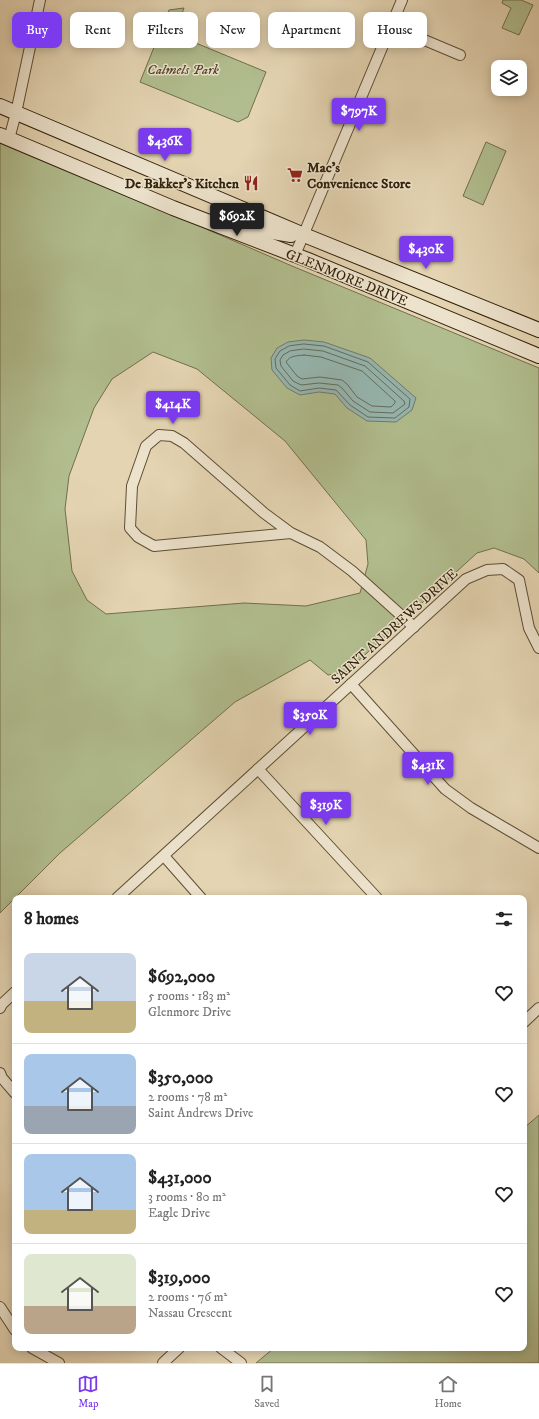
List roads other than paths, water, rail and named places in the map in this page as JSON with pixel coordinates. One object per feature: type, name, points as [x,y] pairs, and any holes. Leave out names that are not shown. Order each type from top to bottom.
[{"type":"main road","name":"GLENMORE DRIVE","points":[[0,106],[304,235],[377,263],[539,330]]},
{"type":"main road","points":[[0,117],[7,117],[16,113]]},
{"type":"main road","name":"GLENMORE DRIVE","points":[[5,137],[173,208],[295,255],[539,356]]},
{"type":"main road","points":[[173,208],[261,230],[286,235],[304,235]]},
{"type":"street","points":[[5,137],[16,113],[40,0]]},
{"type":"street","points":[[397,12],[402,0]]},
{"type":"street","points":[[427,41],[460,55]]},
{"type":"street","points":[[295,255],[382,48]]},
{"type":"street","points":[[291,533],[154,546],[138,537],[130,528],[132,486],[146,446],[158,435],[172,436],[184,443],[264,513],[291,533],[320,547],[352,571],[414,627]]},
{"type":"street","name":"SAINT ANDREWS DRIVE","points":[[120,895],[466,579],[487,570],[503,569],[519,580],[529,628],[539,648]]},
{"type":"street","points":[[351,684],[445,789],[471,808],[539,848]]},
{"type":"street","points":[[258,769],[374,895]]},
{"type":"street","points":[[164,856],[199,895]]},
{"type":"street","points":[[0,1008],[12,995]]},
{"type":"street","points":[[527,1019],[539,1008]]},
{"type":"street","points":[[0,1073],[2,1078],[12,1090]]},
{"type":"street","points":[[0,1307],[12,1325]]},
{"type":"street","points":[[37,1351],[59,1363]]},
{"type":"street","points":[[163,1363],[176,1351]]},
{"type":"street","points":[[225,1351],[241,1363]]},
{"type":"water","points":[[304,340],[324,342],[370,358],[416,398],[412,410],[396,422],[367,421],[347,408],[335,394],[319,392],[300,395],[287,388],[272,370],[271,358],[277,348],[288,342]]},
{"type":"place","name":"Mac's Convenience Store","points":[[295,175]]},
{"type":"place","name":"De Bakker's Kitchen","points":[[251,183]]},
{"type":"park label","name":"Calmels Park","points":[[183,69]]}]
